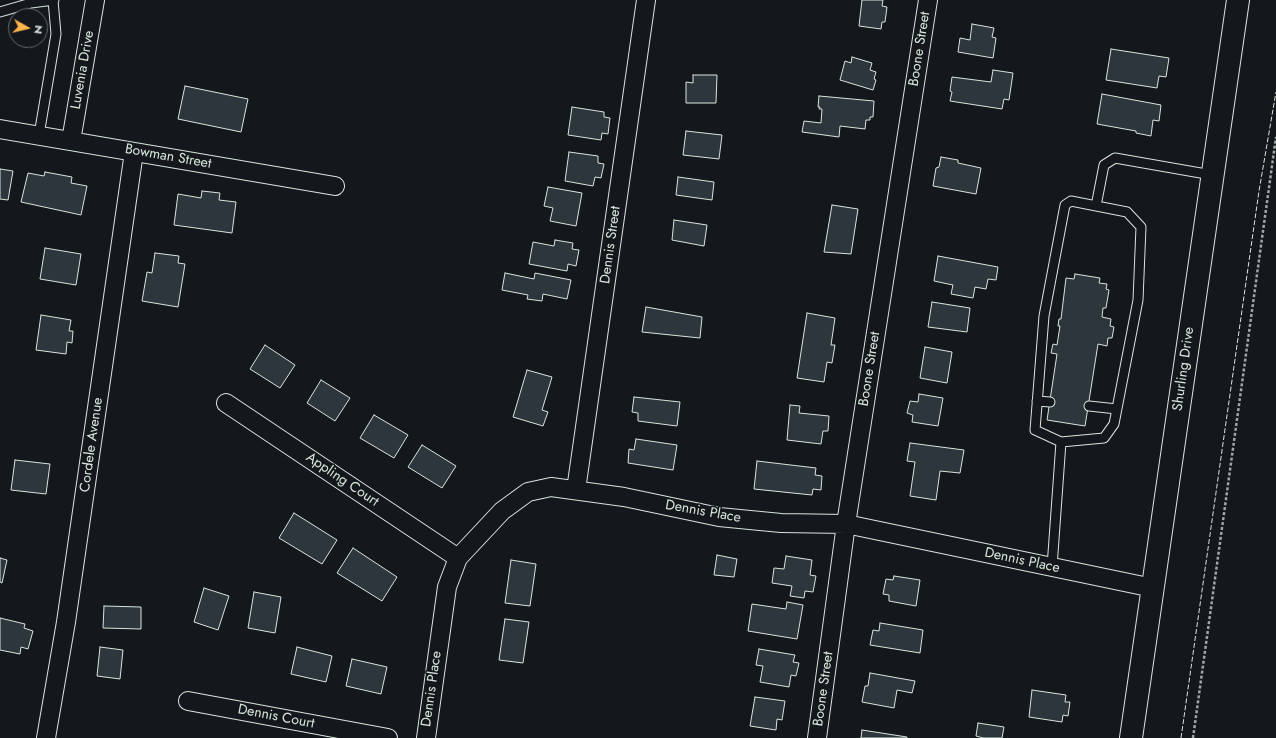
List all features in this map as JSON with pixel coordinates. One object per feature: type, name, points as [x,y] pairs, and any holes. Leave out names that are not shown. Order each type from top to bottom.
[{"type":"main road","name":"Shurling Drive","points":[[1130,738],[1238,0]]},
{"type":"street","name":"Luvenia Drive","points":[[71,141],[95,0]]},
{"type":"street","name":"Dennis Street","points":[[576,490],[646,0]]},
{"type":"street","name":"Boone Street","points":[[817,738],[846,524],[928,0]]},
{"type":"street","name":"Bowman Street","points":[[0,129],[335,186]]},
{"type":"street","name":"Cordele Avenue","points":[[46,738],[66,622],[134,152]]},
{"type":"street","name":"Appling Court","points":[[226,403],[458,558]]},
{"type":"street","name":"Dennis Place","points":[[426,738],[447,587],[458,558],[502,511],[528,492],[551,487],[624,497],[719,517],[781,523],[846,524],[1153,588]]},
{"type":"street","name":"Dennis Court","points":[[188,701],[388,738]]},
{"type":"lane","points":[[0,12],[31,3],[54,0],[56,34],[39,135]]},
{"type":"lane","points":[[1096,206],[1104,165],[1115,158],[1212,175]]},
{"type":"lane","points":[[1071,201],[1096,206],[1127,212],[1141,227],[1138,300],[1114,424],[1104,438],[1061,442],[1035,430],[1044,316],[1065,205],[1071,201]]},
{"type":"lane","points":[[1037,401],[1050,402]]},
{"type":"lane","points":[[1089,406],[1117,409]]},
{"type":"lane","points":[[1052,567],[1061,442]]},
{"type":"path","points":[[1193,738],[1276,137]]},
{"type":"building","points":[[862,0],[883,0],[882,6],[887,7],[885,22],[882,22],[881,29],[859,26]]},
{"type":"building","points":[[972,24],[994,28],[992,37],[996,38],[993,58],[958,52],[960,38],[970,40]]},
{"type":"building","points":[[1111,49],[1169,58],[1166,77],[1159,76],[1157,88],[1106,80]]},
{"type":"building","points":[[852,57],[872,63],[870,70],[876,72],[874,79],[876,80],[873,90],[840,80],[845,61],[851,63]]},
{"type":"building","points":[[993,70],[1013,73],[1009,100],[1004,99],[1002,109],[950,101],[952,92],[950,91],[952,77],[991,82]]},
{"type":"building","points":[[693,75],[717,75],[716,103],[686,103],[686,82],[693,83]]},
{"type":"building","points":[[185,86],[248,99],[241,132],[178,119]]},
{"type":"building","points":[[1102,94],[1161,105],[1159,121],[1153,120],[1151,136],[1136,133],[1136,131],[1097,124]]},
{"type":"building","points":[[819,96],[874,101],[873,117],[870,117],[870,120],[866,120],[865,129],[840,126],[839,137],[802,132],[804,121],[821,123],[822,109],[819,109],[820,107],[818,107]]},
{"type":"building","points":[[572,107],[604,112],[604,117],[610,118],[608,134],[602,133],[601,140],[568,135]]},
{"type":"building","points":[[686,131],[722,135],[719,159],[683,155]]},
{"type":"building","points":[[569,152],[598,156],[598,163],[604,164],[601,178],[595,177],[593,186],[565,181]]},
{"type":"building","points":[[941,157],[958,160],[958,163],[981,168],[976,194],[933,186],[936,168],[939,167]]},
{"type":"building","points":[[0,169],[13,171],[8,200],[0,199]]},
{"type":"building","points":[[45,172],[72,177],[71,183],[87,186],[81,215],[21,202],[28,173],[44,176]]},
{"type":"building","points":[[678,177],[714,182],[712,200],[676,195]]},
{"type":"building","points":[[548,187],[582,193],[576,226],[550,221],[553,208],[544,206]]},
{"type":"building","points":[[202,191],[220,193],[219,200],[236,202],[232,233],[174,225],[178,194],[201,198]]},
{"type":"building","points":[[832,205],[858,209],[851,254],[824,252]]},
{"type":"building","points":[[674,220],[707,225],[704,246],[672,240]]},
{"type":"building","points":[[555,240],[573,243],[572,249],[579,250],[576,266],[568,264],[567,271],[529,264],[533,242],[554,246]]},
{"type":"building","points":[[45,248],[81,254],[76,285],[40,279]]},
{"type":"building","points":[[155,253],[179,256],[178,263],[185,264],[178,307],[142,301],[147,272],[152,273]]},
{"type":"building","points":[[938,256],[998,267],[996,280],[988,279],[986,289],[975,287],[973,298],[951,294],[953,285],[934,281]]},
{"type":"building","points":[[505,273],[534,279],[535,273],[571,280],[567,299],[543,294],[542,301],[527,299],[528,295],[502,290]]},
{"type":"building","points":[[1075,274],[1100,278],[1099,283],[1107,284],[1106,289],[1109,290],[1106,308],[1103,308],[1102,317],[1111,319],[1110,326],[1114,327],[1112,338],[1108,338],[1107,346],[1098,344],[1085,426],[1047,420],[1057,354],[1051,353],[1053,344],[1057,345],[1060,326],[1058,326],[1059,319],[1061,319],[1066,278],[1074,279]]},
{"type":"building","points":[[932,302],[970,308],[967,332],[928,327]]},
{"type":"building","points":[[646,307],[702,317],[700,338],[642,332]]},
{"type":"building","points":[[807,313],[835,318],[831,345],[835,345],[832,363],[827,362],[824,382],[797,378]]},
{"type":"building","points":[[41,315],[71,320],[69,331],[73,331],[72,343],[67,342],[66,354],[36,350]]},
{"type":"building","points":[[265,345],[295,365],[280,388],[250,369]]},
{"type":"building","points":[[925,347],[952,352],[947,383],[920,378]]},
{"type":"building","points":[[527,370],[552,377],[542,410],[548,412],[543,426],[513,417]]},
{"type":"building","points":[[321,380],[350,398],[335,421],[307,403]]},
{"type":"building","points":[[919,394],[943,398],[938,426],[912,422],[913,415],[907,413],[910,401],[918,402]]},
{"type":"building","points":[[634,397],[680,402],[677,426],[638,421],[638,413],[632,412]]},
{"type":"building","points":[[790,405],[800,406],[799,413],[829,416],[828,431],[823,431],[821,444],[787,440]]},
{"type":"building","points":[[374,415],[408,435],[394,458],[360,438]]},
{"type":"building","points":[[636,439],[677,445],[673,470],[628,463],[629,449],[634,450]]},
{"type":"building","points":[[910,443],[964,450],[960,473],[940,471],[936,500],[910,496],[915,462],[907,461]]},
{"type":"building","points":[[422,445],[456,466],[442,488],[408,467]]},
{"type":"building","points":[[15,460],[50,464],[46,494],[11,490]]},
{"type":"building","points":[[757,461],[816,468],[815,475],[822,476],[821,490],[813,489],[812,495],[754,489]]},
{"type":"building","points":[[294,513],[337,540],[322,564],[279,538]]},
{"type":"building","points":[[353,548],[397,577],[382,601],[337,573]]},
{"type":"building","points":[[717,555],[737,559],[734,577],[714,575]]},
{"type":"building","points":[[786,556],[812,560],[810,575],[816,576],[813,592],[805,591],[804,598],[790,596],[792,586],[772,583],[774,568],[784,569]]},
{"type":"building","points":[[0,558],[7,560],[2,583],[0,582]]},
{"type":"building","points":[[511,560],[536,564],[530,606],[505,603]]},
{"type":"building","points":[[894,576],[920,580],[916,606],[889,601],[889,595],[883,594],[886,579],[893,580]]},
{"type":"building","points":[[204,588],[229,596],[218,630],[194,622]]},
{"type":"building","points":[[254,592],[281,597],[275,633],[248,628]]},
{"type":"building","points":[[787,602],[803,605],[797,639],[748,631],[752,604],[786,609]]},
{"type":"building","points":[[104,606],[141,607],[141,629],[103,628]]},
{"type":"building","points":[[0,618],[25,624],[24,628],[33,631],[28,649],[21,647],[20,654],[0,650]]},
{"type":"building","points":[[505,619],[529,622],[523,663],[499,660]]},
{"type":"building","points":[[880,623],[923,630],[920,653],[870,645],[873,630],[879,631]]},
{"type":"building","points":[[100,647],[123,650],[120,679],[97,676]]},
{"type":"building","points":[[297,647],[332,656],[326,682],[291,674]]},
{"type":"building","points":[[759,649],[795,655],[793,662],[799,663],[796,676],[791,675],[789,687],[760,682],[763,666],[756,665]]},
{"type":"building","points":[[352,659],[387,667],[381,694],[346,686]]},
{"type":"building","points":[[870,673],[915,681],[912,693],[897,690],[894,708],[862,702],[865,686],[868,686]]},
{"type":"building","points":[[1032,690],[1066,695],[1065,702],[1070,702],[1068,716],[1063,715],[1062,722],[1029,717]]},
{"type":"building","points":[[755,697],[785,701],[782,720],[777,719],[776,730],[750,726]]},
{"type":"building","points":[[978,723],[1004,727],[1002,738],[983,738],[976,736]]},
{"type":"building","points":[[862,730],[907,737],[907,738],[861,738]]},
{"type":"fence","points":[[1181,738],[1259,191],[1276,92]]}]
